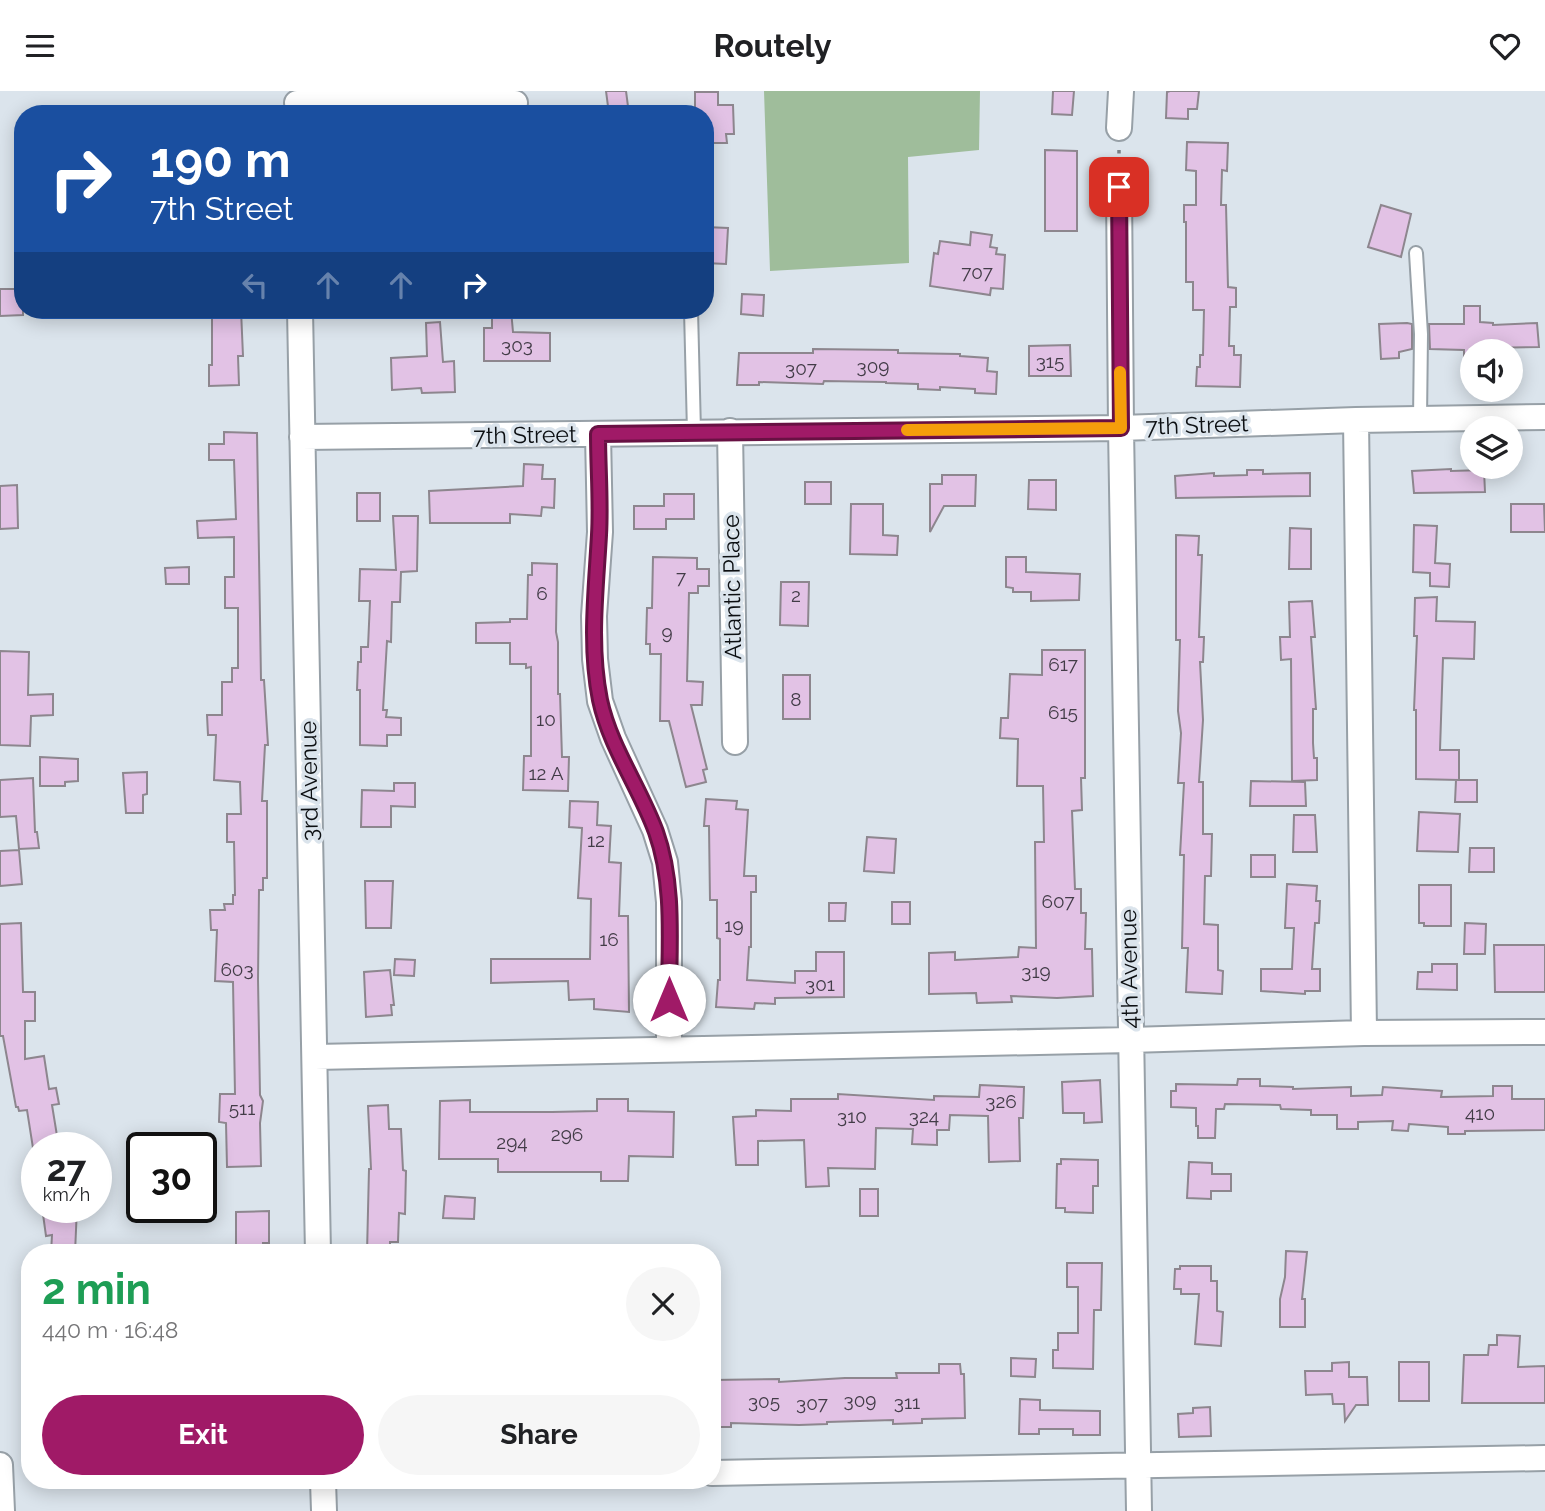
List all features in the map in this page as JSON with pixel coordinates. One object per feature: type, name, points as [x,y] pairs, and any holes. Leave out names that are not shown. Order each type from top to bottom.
[{"type":"street","points":[[1119,128],[1121,91]]},
{"type":"street","points":[[297,103],[515,103]]},
{"type":"street","name":"4th Avenue","points":[[1119,187],[1139,1511]]},
{"type":"street","name":"3rd Avenue","points":[[300,319],[318,1244]]},
{"type":"street","name":"7th Street","points":[[302,437],[1121,428],[1545,417]]},
{"type":"street","points":[[1356,420],[1364,1033]]},
{"type":"street","name":"Atlantic Place","points":[[730,431],[735,743]]},
{"type":"street","points":[[598,434],[600,532],[594,617],[595,659],[600,701],[666,862],[669,902],[669,1048]]},
{"type":"street","points":[[315,1056],[1364,1033],[1545,1032]]},
{"type":"street","points":[[721,1473],[1545,1458]]},
{"type":"street","points":[[0,1465],[2,1511]]},
{"type":"street","points":[[323,1489],[324,1511]]},
{"type":"lane","points":[[1416,253],[1422,334],[1420,419]]},
{"type":"lane","points":[[691,319],[694,432]]},
{"type":"path","points":[[1119,128],[1119,187]]},
{"type":"green space","points":[[764,91],[980,91],[979,150],[908,157],[909,263],[770,271]]},
{"type":"building","points":[[606,91],[626,91],[628,105],[608,105]]},
{"type":"building","points":[[1053,91],[1074,91],[1072,115],[1052,114]]},
{"type":"building","points":[[1199,91],[1197,109],[1188,109],[1188,119],[1166,118],[1167,92]]},
{"type":"building","points":[[695,92],[718,92],[718,105],[733,105],[734,134],[726,134],[727,143],[714,143],[714,105],[695,105]]},
{"type":"building","points":[[1187,142],[1228,143],[1227,171],[1222,170],[1221,205],[1226,205],[1228,287],[1236,288],[1236,307],[1230,307],[1229,346],[1234,346],[1234,355],[1241,355],[1240,387],[1196,386],[1197,367],[1200,367],[1200,355],[1203,355],[1204,310],[1193,310],[1193,282],[1186,282],[1184,205],[1196,205],[1196,171],[1186,170]]},
{"type":"building","points":[[1045,150],[1077,151],[1077,231],[1045,231]]},
{"type":"building","points":[[1381,205],[1411,214],[1401,257],[1368,247]]},
{"type":"building","points":[[714,227],[728,228],[726,264],[714,263]]},
{"type":"building","points":[[971,232],[992,235],[990,247],[997,248],[996,254],[1005,255],[1003,289],[991,288],[990,295],[930,286],[934,253],[938,254],[940,241],[970,245]]},
{"type":"building","points":[[0,289],[14,289],[14,315],[0,316]]},
{"type":"building","points":[[742,294],[764,295],[763,316],[741,314]]},
{"type":"building","points":[[1464,306],[1480,306],[1480,322],[1493,325],[1537,323],[1539,347],[1523,347],[1523,339],[1460,339],[1460,350],[1430,349],[1429,324],[1464,324]]},
{"type":"building","points":[[212,319],[241,319],[243,356],[238,356],[239,385],[209,386],[209,365],[212,365]]},
{"type":"building","points":[[492,319],[512,319],[513,332],[550,333],[550,361],[484,361],[484,328],[492,328]]},
{"type":"building","points":[[440,322],[443,362],[454,361],[455,392],[422,393],[421,388],[392,390],[391,358],[427,356],[426,323]]},
{"type":"building","points":[[1379,324],[1412,324],[1412,349],[1399,352],[1399,358],[1381,359]]},
{"type":"building","points":[[1070,345],[1071,376],[1029,376],[1029,346]]},
{"type":"building","points":[[813,349],[898,350],[898,353],[960,354],[988,358],[987,371],[997,372],[996,394],[975,393],[975,389],[918,389],[918,384],[886,382],[759,382],[759,385],[737,385],[739,353],[813,353]]},
{"type":"building","points":[[224,432],[257,433],[261,680],[264,680],[268,745],[265,745],[262,801],[267,801],[267,878],[263,878],[263,890],[259,890],[260,1095],[263,1101],[260,1123],[261,1166],[227,1167],[226,1123],[219,1122],[220,1094],[235,1094],[233,982],[215,981],[217,930],[211,930],[210,910],[225,910],[224,904],[233,904],[234,842],[227,842],[227,814],[241,814],[240,782],[214,780],[216,735],[208,735],[207,715],[222,715],[222,682],[232,682],[232,668],[238,668],[238,608],[225,608],[225,577],[234,577],[234,537],[198,538],[197,521],[236,519],[234,460],[209,460],[209,444],[224,444]]},
{"type":"building","points":[[524,464],[543,465],[542,479],[555,479],[554,508],[542,507],[541,516],[510,514],[510,523],[430,523],[429,491],[523,486]]},
{"type":"building","points":[[1247,470],[1263,470],[1263,474],[1310,473],[1310,496],[1176,498],[1175,476],[1214,473],[1214,476],[1247,475]]},
{"type":"building","points":[[1412,471],[1460,471],[1460,479],[1484,479],[1485,492],[1414,493]]},
{"type":"building","points":[[942,475],[976,475],[975,506],[944,506],[930,532],[930,484],[942,484]]},
{"type":"building","points":[[1029,480],[1056,480],[1056,510],[1028,509]]},
{"type":"building","points":[[805,482],[831,482],[831,504],[805,504]]},
{"type":"building","points":[[17,485],[18,528],[0,529],[0,486]]},
{"type":"building","points":[[357,493],[380,493],[380,521],[357,521]]},
{"type":"building","points":[[664,494],[694,494],[694,519],[666,519],[666,529],[634,529],[634,506],[664,506]]},
{"type":"building","points":[[851,504],[883,504],[883,535],[898,536],[897,555],[850,554]]},
{"type":"building","points":[[1511,504],[1544,504],[1545,532],[1511,532]]},
{"type":"building","points":[[393,516],[418,516],[417,571],[401,572],[400,602],[392,602],[391,642],[387,641],[383,710],[387,710],[386,717],[401,718],[401,735],[387,735],[387,746],[360,745],[358,662],[361,662],[361,647],[368,647],[370,601],[359,601],[360,569],[396,570]]},
{"type":"building","points":[[1414,525],[1437,526],[1435,563],[1450,564],[1449,587],[1430,586],[1430,573],[1413,572]]},
{"type":"building","points":[[1290,528],[1311,529],[1311,569],[1289,569]]},
{"type":"building","points":[[1176,535],[1199,536],[1198,555],[1202,555],[1199,637],[1204,637],[1203,662],[1200,662],[1203,720],[1199,782],[1203,782],[1203,834],[1212,834],[1211,876],[1205,876],[1204,924],[1218,925],[1218,970],[1223,971],[1222,994],[1186,992],[1188,948],[1182,948],[1184,855],[1180,855],[1184,783],[1178,783],[1181,733],[1178,711],[1180,640],[1176,640]]},
{"type":"building","points":[[653,557],[697,558],[697,569],[709,569],[709,586],[698,586],[698,593],[689,593],[687,681],[703,682],[702,705],[691,705],[707,769],[703,770],[706,782],[686,787],[669,721],[660,721],[661,654],[650,654],[650,644],[646,644],[647,608],[652,608]]},
{"type":"building","points":[[1006,557],[1026,557],[1026,572],[1080,574],[1079,600],[1031,601],[1031,592],[1013,592],[1013,588],[1006,587]]},
{"type":"building","points":[[532,563],[557,564],[558,694],[562,757],[569,757],[568,791],[523,790],[524,756],[531,756],[531,667],[526,668],[526,664],[510,664],[510,643],[476,643],[476,623],[527,619],[528,575],[532,575]]},
{"type":"building","points":[[189,567],[189,584],[166,584],[165,568]]},
{"type":"building","points":[[781,582],[809,582],[808,626],[780,625]]},
{"type":"building","points":[[1437,597],[1436,621],[1475,622],[1474,659],[1443,658],[1440,750],[1459,750],[1459,780],[1416,779],[1415,598]]},
{"type":"building","points":[[1312,601],[1315,637],[1311,637],[1316,709],[1313,709],[1313,743],[1314,758],[1317,758],[1317,780],[1292,781],[1291,659],[1281,660],[1280,637],[1290,637],[1289,602]]},
{"type":"building","points":[[1042,650],[1085,650],[1085,778],[1081,778],[1082,810],[1072,811],[1075,889],[1081,889],[1081,913],[1086,913],[1085,949],[1092,949],[1093,996],[1011,996],[1012,1002],[977,1003],[976,993],[929,994],[929,953],[955,952],[955,960],[1018,957],[1019,947],[1036,948],[1035,842],[1044,842],[1043,786],[1017,786],[1018,739],[1000,738],[1001,718],[1008,718],[1010,674],[1042,675]]},
{"type":"building","points":[[0,651],[29,652],[28,695],[53,694],[53,715],[31,716],[30,746],[0,745]]},
{"type":"building","points":[[783,675],[810,675],[810,719],[783,719]]},
{"type":"building","points":[[40,757],[78,759],[78,781],[65,782],[65,786],[40,786]]},
{"type":"building","points":[[147,772],[147,794],[143,795],[143,813],[126,813],[123,773]]},
{"type":"building","points":[[33,778],[35,832],[39,848],[19,849],[16,816],[0,817],[0,780]]},
{"type":"building","points":[[1456,780],[1477,780],[1477,802],[1455,802]]},
{"type":"building","points":[[1251,781],[1305,782],[1306,806],[1250,806]]},
{"type":"building","points":[[394,783],[415,783],[415,807],[391,806],[391,827],[361,827],[362,790],[394,791]]},
{"type":"building","points":[[706,799],[737,801],[736,809],[748,810],[744,876],[756,876],[756,892],[751,892],[751,947],[747,980],[795,983],[795,971],[816,971],[816,952],[844,952],[844,997],[775,998],[775,1004],[755,1003],[754,1009],[716,1007],[720,980],[720,939],[717,938],[717,900],[710,900],[709,826],[704,826]]},
{"type":"building","points":[[570,801],[598,802],[597,825],[611,826],[609,862],[621,863],[619,916],[628,916],[629,1012],[594,1009],[594,999],[569,1000],[568,981],[491,983],[491,959],[590,959],[591,899],[578,898],[582,828],[569,827]]},
{"type":"building","points":[[1419,812],[1460,814],[1458,852],[1417,851]]},
{"type":"building","points":[[1294,815],[1315,815],[1317,852],[1293,852]]},
{"type":"building","points":[[867,837],[896,839],[894,873],[864,871]]},
{"type":"building","points":[[1470,848],[1494,848],[1494,872],[1469,872]]},
{"type":"building","points":[[19,850],[22,884],[0,886],[0,851]]},
{"type":"building","points":[[1251,855],[1275,855],[1275,877],[1251,877]]},
{"type":"building","points":[[365,881],[393,881],[391,928],[366,928]]},
{"type":"building","points":[[1287,884],[1317,886],[1316,901],[1320,901],[1319,923],[1315,923],[1312,969],[1320,969],[1320,991],[1305,991],[1305,994],[1261,991],[1261,969],[1292,969],[1294,928],[1285,928]]},
{"type":"building","points":[[1419,885],[1451,885],[1451,926],[1424,926],[1424,923],[1419,923]]},
{"type":"building","points":[[892,902],[910,902],[910,924],[892,924]]},
{"type":"building","points":[[829,903],[846,903],[845,921],[829,921]]},
{"type":"building","points":[[21,923],[23,992],[35,992],[35,1021],[25,1021],[25,1059],[44,1056],[49,1089],[56,1088],[59,1104],[52,1105],[56,1132],[30,1132],[27,1110],[19,1111],[16,1107],[3,1036],[0,1036],[0,924]]},
{"type":"building","points":[[1465,923],[1486,924],[1485,954],[1464,954]]},
{"type":"building","points":[[1494,945],[1545,945],[1545,992],[1495,992]]},
{"type":"building","points":[[395,959],[415,960],[414,976],[394,975]]},
{"type":"building","points":[[1432,964],[1457,964],[1457,990],[1417,989],[1418,972],[1432,972]]},
{"type":"building","points":[[390,970],[394,1005],[391,1005],[392,1015],[366,1017],[364,972]]},
{"type":"building","points":[[1238,1079],[1260,1079],[1260,1086],[1293,1089],[1351,1087],[1351,1096],[1382,1095],[1383,1087],[1442,1091],[1441,1097],[1493,1096],[1493,1086],[1512,1086],[1512,1099],[1545,1099],[1545,1130],[1465,1131],[1465,1134],[1448,1134],[1448,1127],[1409,1124],[1408,1131],[1392,1130],[1393,1121],[1358,1122],[1358,1129],[1337,1129],[1337,1115],[1311,1115],[1311,1110],[1281,1109],[1280,1105],[1225,1104],[1224,1109],[1216,1109],[1215,1138],[1198,1138],[1196,1108],[1171,1107],[1171,1091],[1176,1091],[1176,1084],[1237,1085]]},
{"type":"building","points":[[1100,1080],[1102,1122],[1084,1123],[1084,1113],[1063,1113],[1062,1082]]},
{"type":"building","points":[[980,1085],[1024,1087],[1023,1118],[1019,1118],[1020,1161],[989,1162],[988,1116],[950,1115],[949,1130],[937,1130],[937,1145],[912,1144],[913,1129],[876,1128],[875,1169],[828,1168],[829,1186],[806,1187],[804,1140],[758,1141],[758,1165],[736,1165],[733,1117],[756,1116],[756,1110],[791,1111],[791,1099],[838,1099],[838,1094],[934,1100],[934,1096],[979,1097]]},
{"type":"building","points":[[597,1099],[628,1099],[628,1111],[674,1112],[673,1157],[629,1156],[628,1181],[601,1181],[601,1172],[498,1172],[498,1159],[439,1159],[440,1101],[470,1100],[470,1112],[552,1112],[597,1111]]},
{"type":"building","points":[[388,1105],[389,1129],[401,1129],[403,1170],[406,1171],[405,1214],[399,1213],[398,1242],[390,1244],[367,1244],[371,1169],[368,1106]]},
{"type":"building","points":[[1061,1159],[1098,1160],[1098,1186],[1093,1186],[1093,1213],[1065,1212],[1065,1208],[1056,1208],[1057,1164],[1061,1164]]},
{"type":"building","points":[[1189,1162],[1212,1163],[1212,1174],[1231,1174],[1231,1191],[1211,1191],[1211,1199],[1187,1198]]},
{"type":"building","points":[[860,1189],[878,1189],[878,1216],[860,1216]]},
{"type":"building","points":[[445,1196],[475,1198],[474,1219],[443,1218]]},
{"type":"building","points":[[269,1211],[269,1243],[236,1244],[236,1212]]},
{"type":"building","points":[[44,1223],[76,1223],[75,1244],[52,1244],[52,1235],[46,1236]]},
{"type":"building","points":[[1286,1251],[1307,1252],[1302,1299],[1305,1299],[1305,1327],[1280,1327],[1280,1299],[1285,1277]]},
{"type":"building","points":[[1067,1263],[1102,1263],[1101,1310],[1094,1310],[1093,1369],[1053,1368],[1053,1350],[1058,1350],[1058,1333],[1078,1333],[1078,1287],[1067,1287]]},
{"type":"building","points":[[1180,1266],[1211,1266],[1211,1281],[1217,1281],[1217,1311],[1223,1312],[1221,1346],[1195,1344],[1199,1294],[1181,1294],[1181,1289],[1174,1289],[1175,1269],[1180,1269]]},
{"type":"building","points":[[1497,1335],[1520,1336],[1518,1367],[1545,1366],[1545,1403],[1462,1403],[1464,1355],[1488,1355],[1489,1345],[1497,1345]]},
{"type":"building","points":[[1011,1358],[1036,1359],[1035,1377],[1011,1376]]},
{"type":"building","points":[[1349,1362],[1349,1377],[1367,1377],[1368,1405],[1356,1405],[1345,1421],[1344,1404],[1333,1404],[1332,1394],[1306,1395],[1305,1371],[1332,1371],[1332,1363]]},
{"type":"building","points":[[1399,1362],[1429,1362],[1429,1401],[1399,1401]]},
{"type":"building","points":[[939,1364],[960,1364],[961,1374],[964,1374],[965,1418],[922,1419],[922,1423],[893,1424],[893,1420],[799,1425],[731,1423],[731,1427],[721,1427],[721,1380],[779,1379],[779,1382],[897,1378],[896,1373],[939,1373]]},
{"type":"building","points":[[1020,1399],[1040,1400],[1040,1410],[1100,1411],[1100,1435],[1073,1435],[1073,1429],[1039,1429],[1039,1434],[1019,1434]]},
{"type":"building","points":[[1210,1407],[1211,1436],[1179,1437],[1178,1414],[1193,1413],[1193,1408]]},
{"type":"slow traffic","points":[[907,430],[1121,428],[1120,372]]},
{"type":"route","points":[[669,1000],[669,902],[666,862],[600,701],[594,617],[600,532],[598,434],[1121,428],[1119,187]]}]
